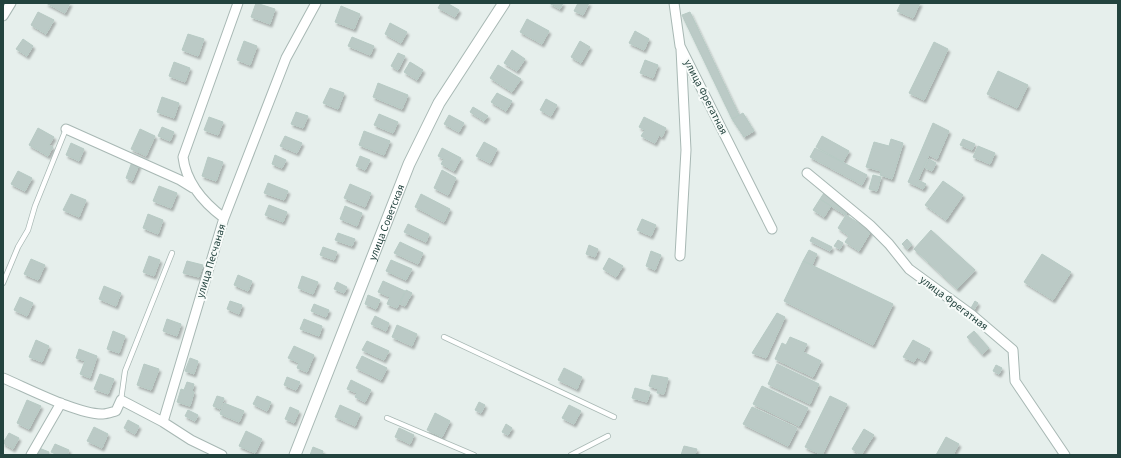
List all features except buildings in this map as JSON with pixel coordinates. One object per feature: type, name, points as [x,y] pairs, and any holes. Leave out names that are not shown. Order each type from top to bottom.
[{"type":"street","points":[[3,16],[11,3]]},
{"type":"street","name":"улица Песчаная","points":[[163,422],[224,218],[206,202],[189,180],[183,156],[238,3]]},
{"type":"street","points":[[224,218],[286,58],[316,3]]},
{"type":"street","name":"улица Советская","points":[[295,455],[409,164],[439,103],[504,3]]},
{"type":"street","name":"улица Фрегатная","points":[[674,3],[680,46],[772,229]]},
{"type":"street","points":[[680,46],[686,150],[680,256]]},
{"type":"street","points":[[66,129],[180,180],[196,189]]},
{"type":"street","name":"улица Фрегатная","points":[[807,173],[870,225],[889,244],[909,269],[972,315],[1014,350],[1015,381],[1065,455]]},
{"type":"street","points":[[3,378],[61,403],[103,414],[116,411],[121,400],[163,422],[191,440],[222,455]]},
{"type":"street","points":[[31,455],[61,403]]},
{"type":"lane","points":[[3,283],[18,247],[28,230],[35,206],[66,129]]},
{"type":"lane","points":[[121,400],[125,371],[172,253]]},
{"type":"lane","points":[[444,338],[614,417]]},
{"type":"lane","points":[[387,418],[474,455]]},
{"type":"lane","points":[[571,455],[608,436]]}]
